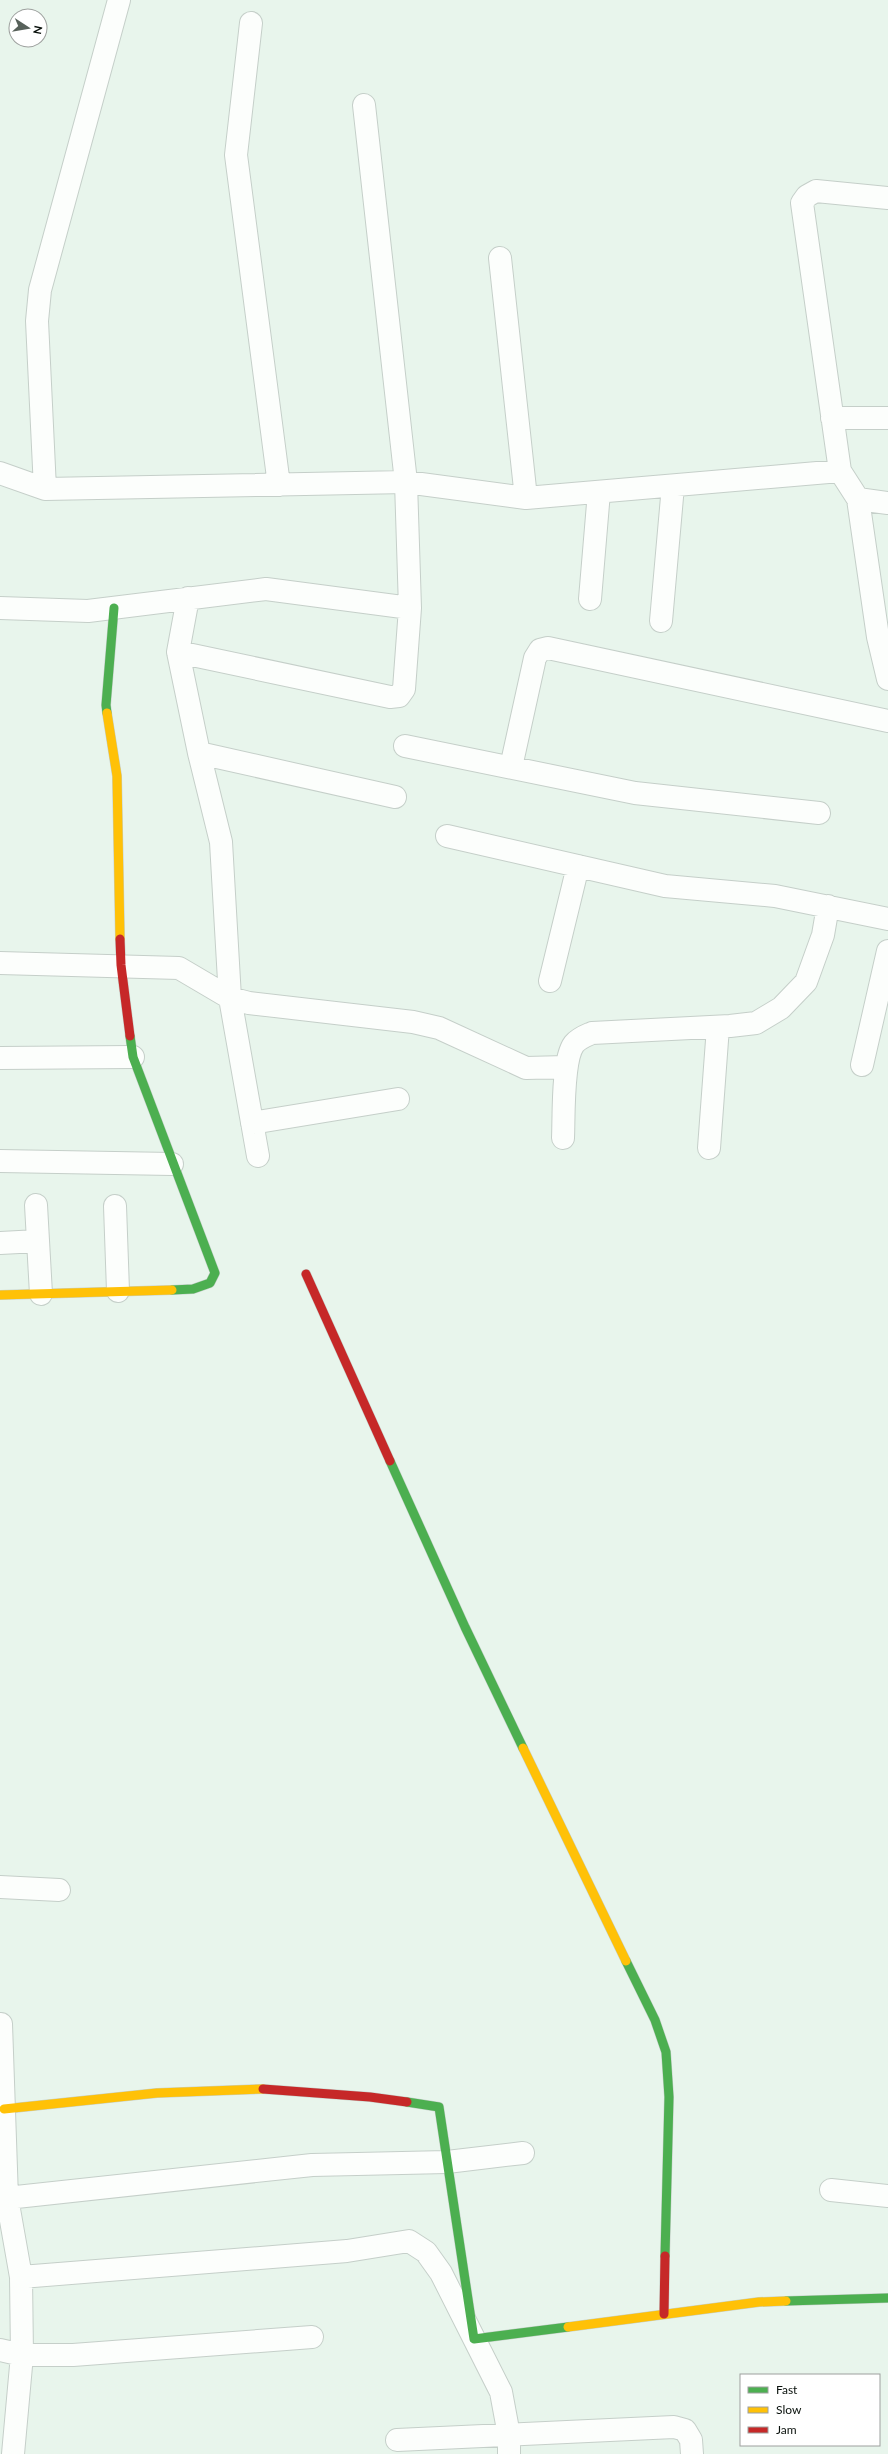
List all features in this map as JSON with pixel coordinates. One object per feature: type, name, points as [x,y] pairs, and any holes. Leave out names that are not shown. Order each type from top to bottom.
[{"type":"street","points":[[45,489],[37,321],[40,290],[119,0]]},
{"type":"street","points":[[251,24],[236,155],[279,485]]},
{"type":"street","points":[[178,652],[390,697],[400,696],[404,689],[410,608],[406,482],[364,105]]},
{"type":"street","points":[[888,198],[816,191],[807,196],[802,203],[840,471],[858,498],[883,638],[888,679]]},
{"type":"street","points":[[500,258],[526,498]]},
{"type":"street","points":[[832,418],[888,418]]},
{"type":"street","points":[[0,473],[45,489],[406,482],[526,498],[840,471]]},
{"type":"street","points":[[661,621],[673,486]]},
{"type":"street","points":[[590,598],[599,492]]},
{"type":"street","points":[[858,498],[888,504]]},
{"type":"street","points":[[0,608],[53,611],[114,608],[266,589],[410,608]]},
{"type":"street","points":[[188,598],[178,652],[199,753],[221,842],[230,998],[258,1156]]},
{"type":"street","points":[[0,1295],[192,1289],[210,1283],[215,1273],[172,1164],[133,1058],[121,965],[117,776],[106,705],[114,608]]},
{"type":"street","points":[[511,767],[535,658],[540,650],[548,648],[888,721]]},
{"type":"street","points":[[405,746],[635,793],[819,813]]},
{"type":"street","points":[[199,753],[395,797]]},
{"type":"street","points":[[447,836],[665,886],[775,896],[888,919]]},
{"type":"street","points":[[550,981],[578,866]]},
{"type":"street","points":[[563,1138],[566,1067],[573,1045],[580,1037],[592,1033],[718,1027],[756,1023],[781,1008],[806,982],[823,935],[828,906]]},
{"type":"street","points":[[862,1065],[888,951]]},
{"type":"street","points":[[0,963],[121,965],[178,968],[230,998],[249,1003],[413,1022],[439,1028],[526,1068],[566,1067]]},
{"type":"street","points":[[709,1148],[718,1027]]},
{"type":"street","points":[[0,1058],[133,1058]]},
{"type":"street","points":[[252,1123],[398,1099]]},
{"type":"street","points":[[0,1161],[172,1164]]},
{"type":"street","points":[[36,1206],[41,1294]]},
{"type":"street","points":[[115,1206],[118,1291]]},
{"type":"street","points":[[0,1244],[38,1241]]},
{"type":"street","points":[[306,1274],[466,1627],[655,2020],[666,2052],[669,2098],[664,2314]]},
{"type":"street","points":[[0,1888],[59,1890]]},
{"type":"street","points":[[1,2024],[7,2198],[21,2277],[22,2355],[13,2454]]},
{"type":"street","points":[[4,2108],[157,2093],[253,2088],[370,2097],[439,2107],[474,2339]]},
{"type":"street","points":[[7,2198],[312,2165],[447,2162],[523,2153]]},
{"type":"street","points":[[831,2190],[888,2196]]},
{"type":"street","points":[[21,2277],[347,2251],[409,2241],[426,2252],[441,2273],[501,2392],[509,2444]]},
{"type":"street","points":[[474,2339],[760,2302],[888,2298]]},
{"type":"street","points":[[0,2350],[22,2355],[73,2355],[312,2337]]},
{"type":"street","points":[[397,2440],[509,2444],[674,2427],[685,2430],[691,2440],[692,2454]]},
{"type":"traffic: fast","points":[[107,713],[106,705],[114,608]]},
{"type":"traffic: fast","points":[[130,1036],[133,1057],[215,1273],[210,1283],[193,1289],[172,1290]]},
{"type":"traffic: fast","points":[[390,1461],[465,1627],[523,1748]]},
{"type":"traffic: fast","points":[[626,1961],[655,2020],[666,2052],[669,2097],[665,2256]]},
{"type":"traffic: fast","points":[[407,2102],[439,2107],[474,2339],[568,2327]]},
{"type":"traffic: fast","points":[[786,2301],[888,2298]]},
{"type":"traffic: slow","points":[[107,713],[117,776],[120,939]]},
{"type":"traffic: slow","points":[[0,1295],[172,1290]]},
{"type":"traffic: slow","points":[[523,1748],[626,1961]]},
{"type":"traffic: slow","points":[[4,2109],[157,2093],[263,2089]]},
{"type":"traffic: slow","points":[[568,2327],[759,2302],[786,2301]]},
{"type":"traffic: jam","points":[[120,939],[121,965],[130,1036]]},
{"type":"traffic: jam","points":[[306,1274],[390,1461]]},
{"type":"traffic: jam","points":[[263,2089],[370,2097],[407,2102]]},
{"type":"traffic: jam","points":[[664,2314],[665,2256]]}]
